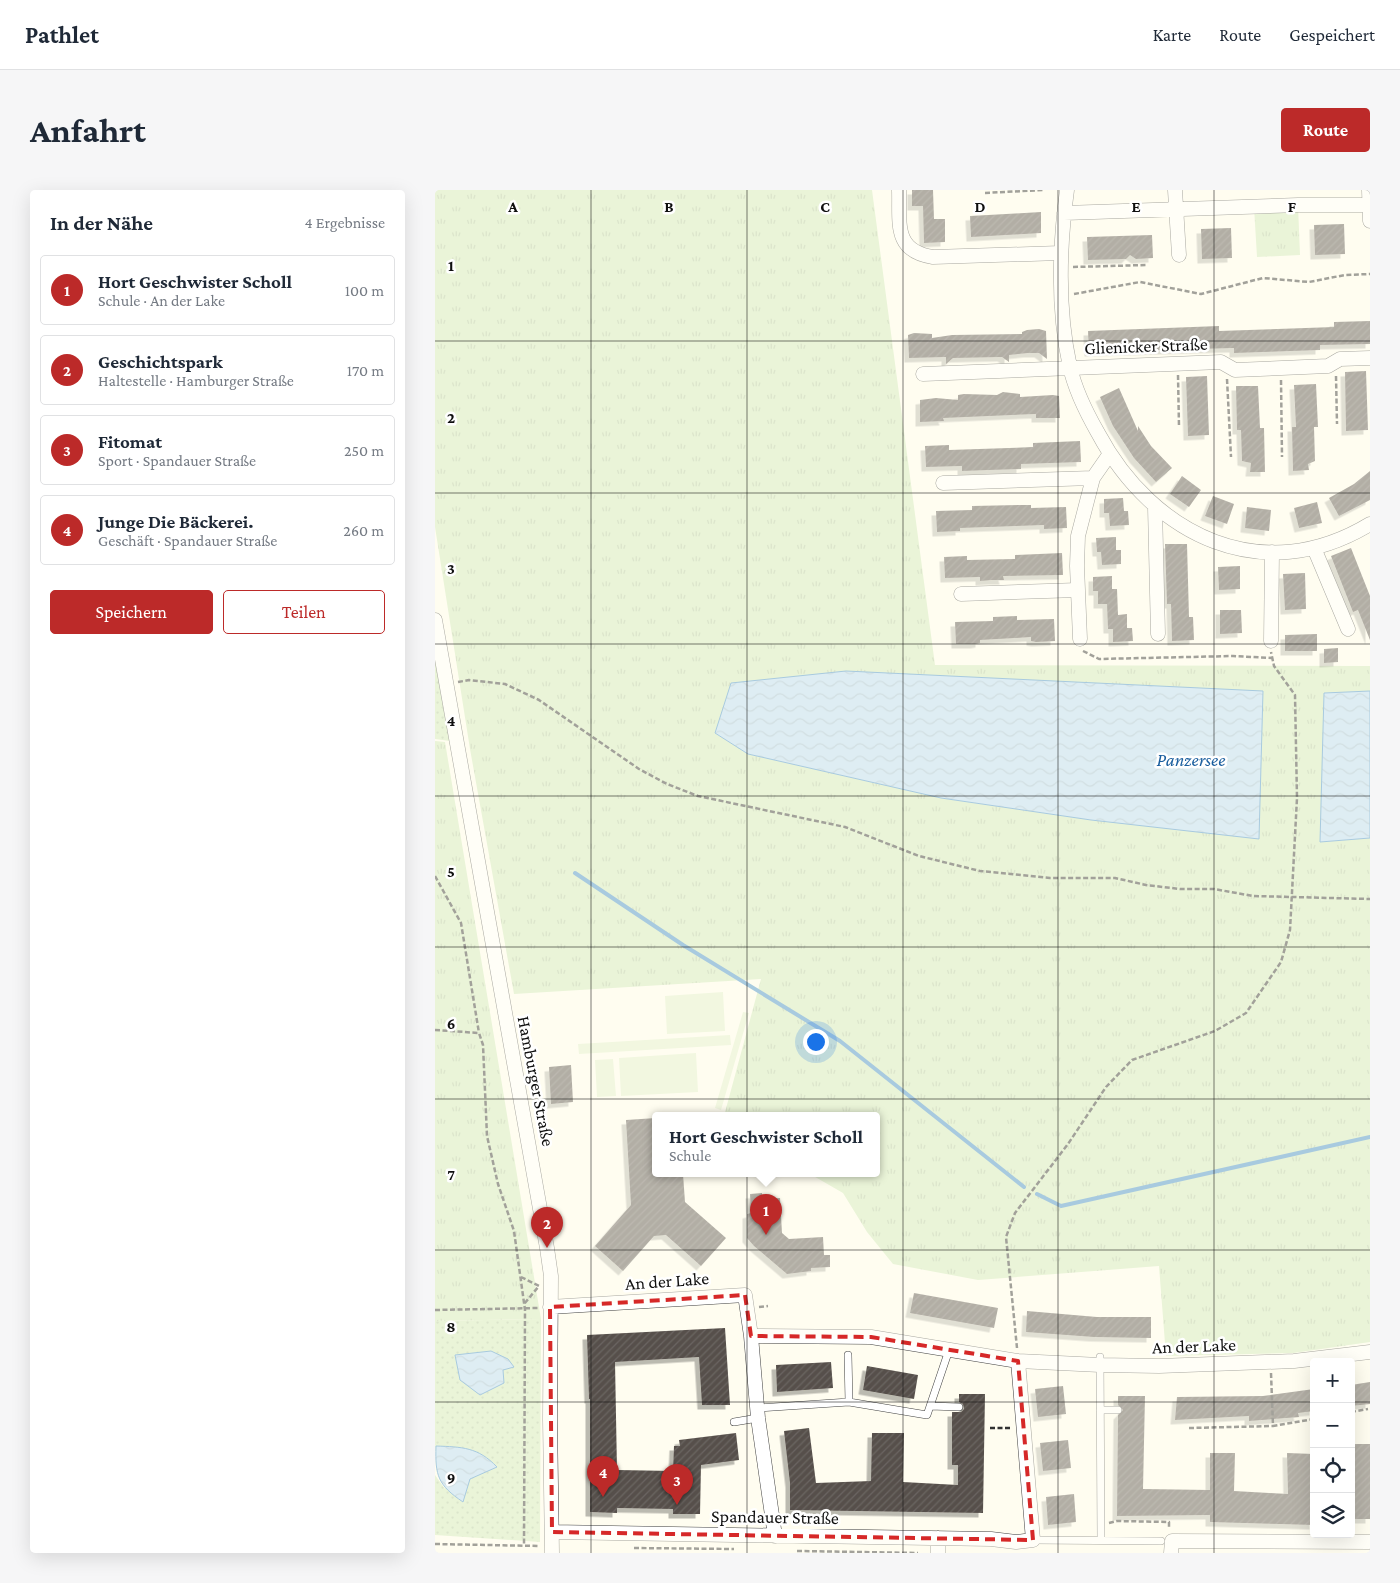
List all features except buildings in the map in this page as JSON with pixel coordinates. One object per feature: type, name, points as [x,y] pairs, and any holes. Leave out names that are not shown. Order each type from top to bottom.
[{"type":"street","points":[[899,190],[901,237],[908,248],[920,255],[933,257],[1060,253]]},
{"type":"street","name":"Glienicker Straße","points":[[1067,190],[1059,268],[1060,297],[1070,368],[1083,407],[1109,455],[1134,488],[1155,507],[1181,526],[1207,540],[1236,548],[1272,552],[1314,548],[1337,540],[1370,524]]},
{"type":"street","points":[[1175,190],[1179,255]]},
{"type":"street","points":[[1369,190],[1370,221]]},
{"type":"street","points":[[1064,213],[1370,205]]},
{"type":"street","name":"Glienicker Straße","points":[[923,374],[1221,362],[1235,370],[1328,366],[1340,359],[1370,358]]},
{"type":"street","points":[[1080,640],[1077,590],[1078,536],[1093,478],[1109,455]]},
{"type":"street","points":[[943,483],[1093,478]]},
{"type":"street","points":[[1155,507],[1158,634]]},
{"type":"street","points":[[1314,548],[1348,629]]},
{"type":"street","points":[[1271,641],[1272,552]]},
{"type":"street","points":[[961,594],[1077,590]]},
{"type":"street","name":"Hamburger Straße","points":[[435,620],[511,1054],[538,1187],[551,1276],[552,1553]]},
{"type":"street","name":"An der Lake","points":[[550,1307],[745,1295],[751,1336],[757,1413],[775,1536]]},
{"type":"street","name":"An der Lake","points":[[751,1336],[871,1337],[1018,1361],[1100,1361],[1159,1366],[1271,1362],[1370,1352]]},
{"type":"street","points":[[1018,1361],[1033,1540]]},
{"type":"street","name":"Spandauer Straße","points":[[552,1532],[991,1539],[1016,1542],[1033,1540]]},
{"type":"street","points":[[938,1538],[938,1553]]},
{"type":"street","points":[[1171,1553],[1172,1541],[1370,1542]]},
{"type":"lane","points":[[734,1422],[757,1413],[849,1402],[927,1415],[949,1350]]},
{"type":"lane","points":[[848,1355],[849,1402]]},
{"type":"lane","points":[[1100,1361],[1101,1539]]},
{"type":"lane","points":[[930,1406],[959,1407]]},
{"type":"lane","points":[[1100,1410],[1118,1410]]},
{"type":"lane","points":[[1033,1540],[1101,1539],[1161,1541]]},
{"type":"path","points":[[985,193],[1044,190]]},
{"type":"path","points":[[1059,268],[1146,265]]},
{"type":"path","points":[[1060,297],[1140,282],[1201,294],[1263,278],[1309,282],[1345,275],[1370,274]]},
{"type":"path","points":[[1335,362],[1337,424]]},
{"type":"path","points":[[1177,364],[1179,427]]},
{"type":"path","points":[[1227,365],[1231,457]]},
{"type":"path","points":[[1280,368],[1282,457]]},
{"type":"path","points":[[1080,640],[1083,653],[1099,659],[1233,656],[1272,658]]},
{"type":"path","points":[[1018,1361],[1006,1237],[1015,1214],[1068,1144],[1106,1087],[1132,1060],[1215,1031],[1246,1013],[1281,962],[1290,930],[1292,898],[1297,798],[1295,695],[1274,666],[1271,641]]},
{"type":"path","points":[[456,682],[469,680],[505,684],[539,700],[639,769],[675,787],[699,796],[845,827],[919,856],[980,870],[1022,876],[1115,878],[1180,889],[1214,889],[1253,896],[1370,899]]},
{"type":"path","points":[[435,876],[461,923],[479,1033],[483,1045],[487,1136],[498,1184],[514,1231],[525,1304],[524,1546]]},
{"type":"path","points":[[435,1030],[479,1033]]},
{"type":"path","points":[[521,1276],[539,1286],[525,1304]]},
{"type":"path","points":[[435,1310],[525,1310],[550,1307]]},
{"type":"path","points":[[1271,1362],[1273,1426]]},
{"type":"path","points":[[1355,1411],[1368,1409]]},
{"type":"path","points":[[1189,1428],[1273,1426],[1310,1420]]},
{"type":"path","points":[[990,1428],[1023,1425]]},
{"type":"highlighted area","points":[[745,1295],[751,1336],[871,1337],[1018,1361],[1033,1540],[552,1532],[550,1307]]},
{"type":"green space","points":[[435,190],[872,190],[935,665],[1370,666],[1370,691],[1324,693],[1320,842],[1370,838],[1370,1342],[1293,1353],[1166,1356],[1159,1266],[978,1280],[893,1264],[867,1232],[843,1193],[815,1177],[880,1177],[880,1112],[725,1112],[761,979],[514,994],[470,749],[435,527]],"holes":[[[715,733],[1259,838],[1091,820],[941,798],[748,754]]]},
{"type":"green space","points":[[1298,205],[1300,255],[1257,257],[1254,207]]},
{"type":"green space","points":[[435,659],[450,741],[435,739]]},
{"type":"green space","points":[[435,741],[445,742],[541,1319],[435,1321]]},
{"type":"green space","points":[[723,992],[725,1031],[667,1034],[665,996]]},
{"type":"green space","points":[[743,1012],[749,1013],[721,1110],[715,1108]]},
{"type":"green space","points":[[730,1035],[731,1045],[579,1054],[578,1044]]},
{"type":"green space","points":[[696,1053],[698,1092],[621,1096],[619,1058]]},
{"type":"green space","points":[[613,1059],[616,1096],[597,1097],[595,1060]]},
{"type":"green space","points":[[541,1319],[540,1542],[435,1535],[435,1475],[445,1489],[436,1446],[435,1452],[435,1321]]},
{"type":"water","name":"Panzersee","points":[[846,671],[1263,691],[1259,839],[1091,820],[941,798],[748,754],[715,733],[731,683]]},
{"type":"water","points":[[1370,691],[1370,838],[1320,842],[1324,693]]},
{"type":"water","points":[[491,1351],[508,1359],[514,1367],[503,1370],[504,1383],[480,1395],[460,1380],[455,1355]]},
{"type":"water","points":[[436,1446],[469,1449],[483,1455],[497,1467],[470,1479],[463,1502],[443,1485],[440,1479],[436,1465]]},
{"type":"waterway","points":[[575,873],[683,945],[840,1041],[1024,1187]]},
{"type":"waterway","points":[[1037,1194],[1061,1206],[1370,1137]]},
{"type":"place","name":"Hort Geschwister Scholl","points":[[766,1235]]},
{"type":"place","name":"Geschichtspark","points":[[547,1248]]},
{"type":"place","name":"Junge Die Bäckerei.","points":[[603,1497]]},
{"type":"place","name":"Fitomat","points":[[677,1505]]}]
